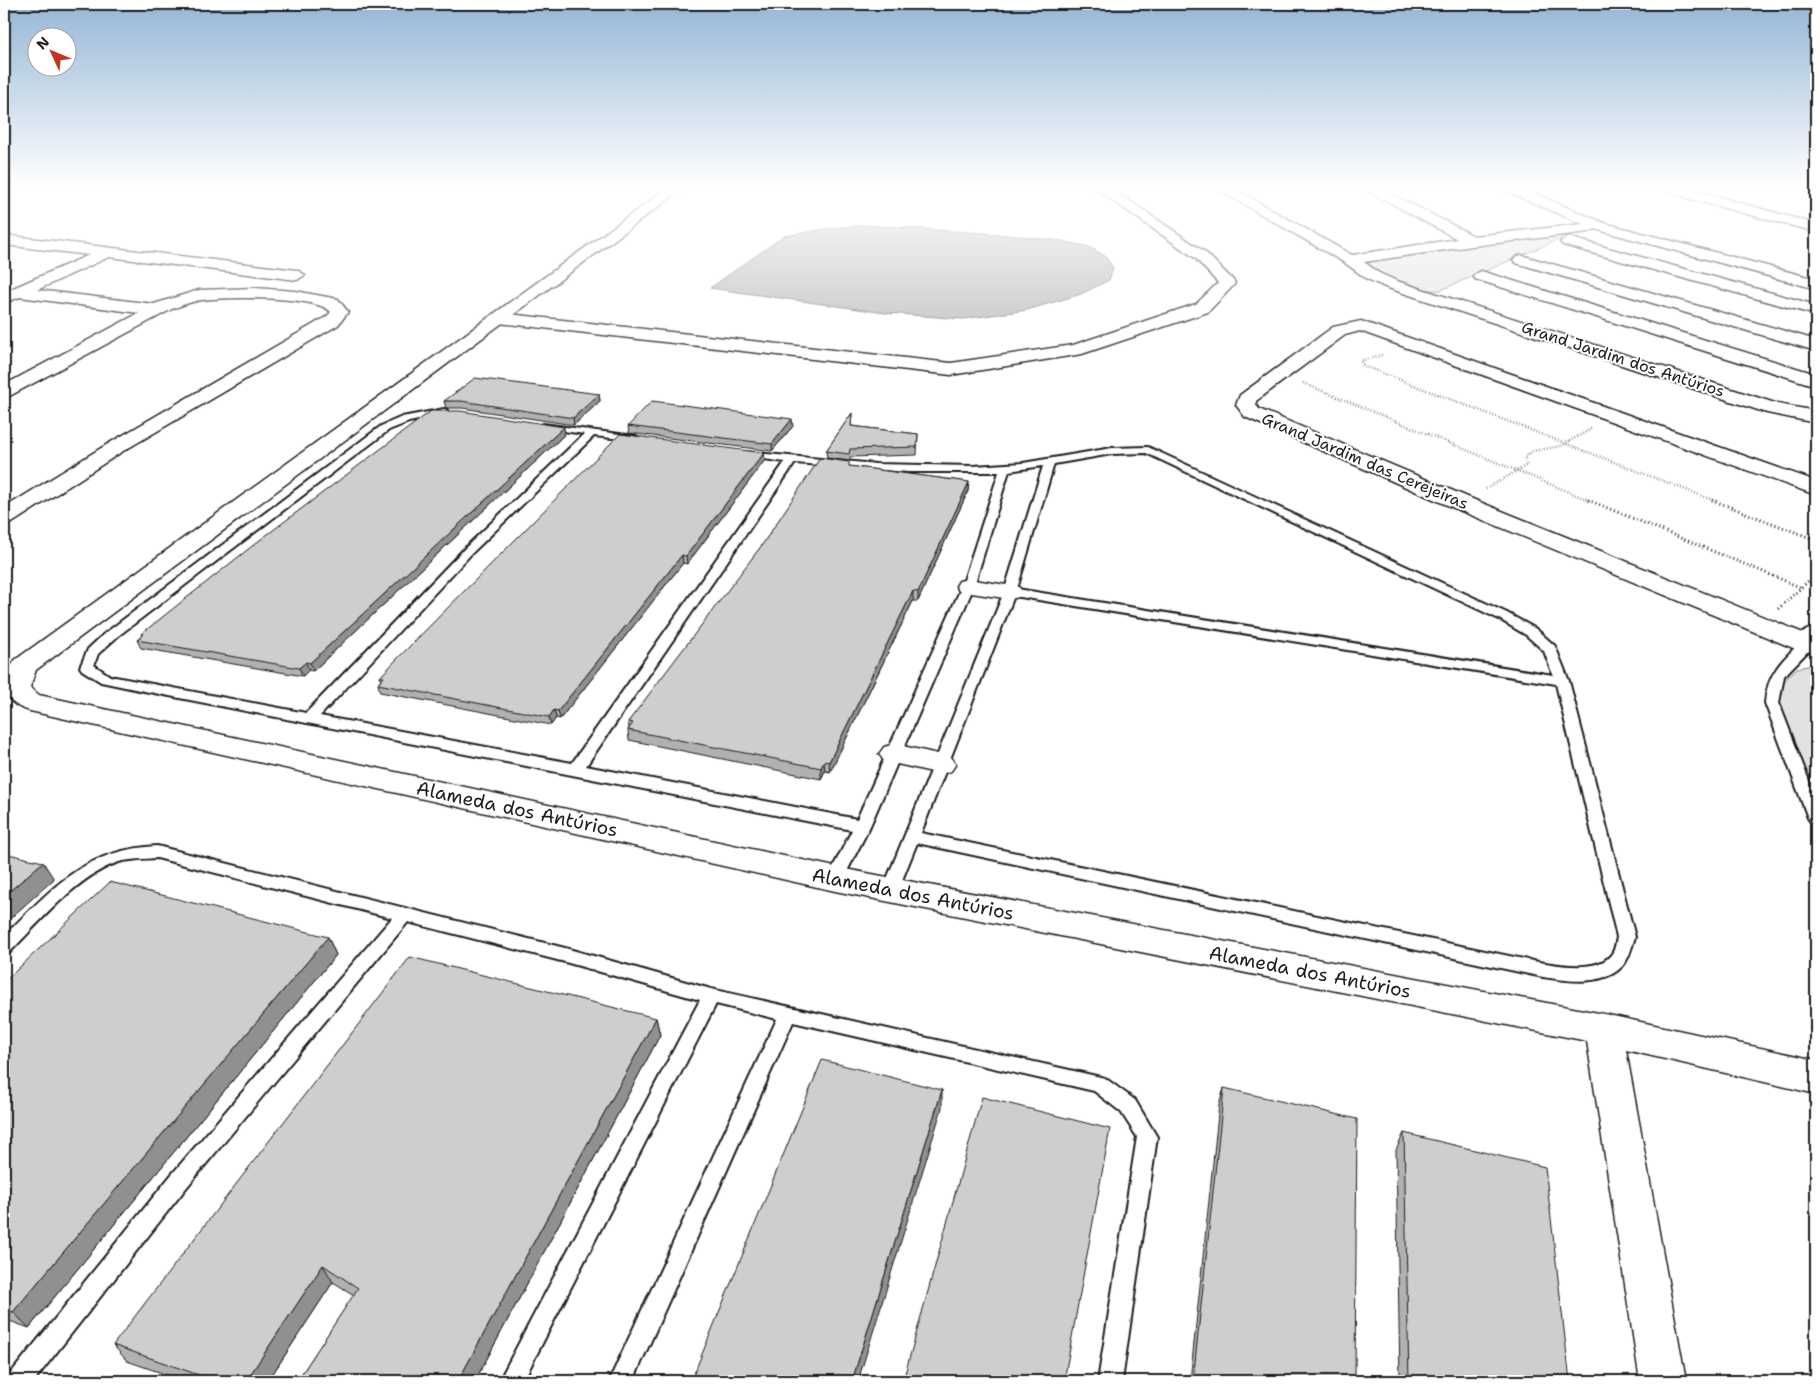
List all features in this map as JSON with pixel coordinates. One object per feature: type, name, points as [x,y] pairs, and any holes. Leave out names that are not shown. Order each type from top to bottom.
[{"type":"street","points":[[105,252],[297,275]]},
{"type":"street","points":[[8,293],[108,252]]},
{"type":"street","points":[[499,318],[589,252]]},
{"type":"street","points":[[499,318],[951,369],[1076,350],[1202,308],[1227,283],[1195,252]]},
{"type":"street","name":"Grand Jardim dos Antúrios","points":[[1335,252],[1373,276],[1774,409],[1816,417]]},
{"type":"street","points":[[1350,260],[1404,252]]},
{"type":"street","points":[[1465,283],[1544,252]]},
{"type":"street","points":[[1603,252],[1816,310]]},
{"type":"street","points":[[1694,252],[1816,284]]},
{"type":"street","points":[[1521,260],[1816,346]]},
{"type":"street","name":"Grand Jardim dos Antúrios","points":[[1482,276],[1816,380]]},
{"type":"street","points":[[1432,296],[1448,289]]},
{"type":"street","points":[[8,293],[158,310]]},
{"type":"street","points":[[4,393],[166,305],[199,295],[254,293],[295,296],[332,303],[340,312],[332,321],[113,449],[4,518]]},
{"type":"street","name":"Alameda dos Antúrios","points":[[499,318],[24,666],[16,689],[30,702],[835,879],[1604,1029],[1816,1077]]},
{"type":"street","name":"Grand Jardim das Cerejeiras","points":[[1813,642],[1462,503],[1247,409],[1247,399],[1339,331],[1361,326],[1816,488]]},
{"type":"street","points":[[968,586],[1010,592]]},
{"type":"street","points":[[894,754],[941,764]]},
{"type":"street","points":[[1604,1029],[1662,1381]]},
{"type":"lane","points":[[453,412],[428,413],[406,419],[386,428],[113,633],[88,660],[87,667],[106,679],[862,826]]},
{"type":"lane","points":[[536,424],[648,440]]},
{"type":"lane","points":[[309,719],[469,550],[591,433]]},
{"type":"lane","points":[[735,452],[865,468],[1005,468],[1049,463],[1131,449],[1148,450],[1503,616],[1530,632],[1550,649],[1562,681],[1626,937],[1618,959],[1598,971],[1569,974],[1533,968],[911,836]]},
{"type":"lane","points":[[576,769],[788,470],[792,459]]},
{"type":"lane","points":[[890,890],[1010,592],[1049,463]]},
{"type":"lane","points":[[835,879],[862,826],[968,586],[1005,468]]},
{"type":"lane","points":[[1010,592],[1562,681]]},
{"type":"lane","points":[[1813,642],[1779,671],[1772,685],[1772,703],[1816,818]]},
{"type":"lane","points":[[4,947],[77,878],[104,861],[132,853],[157,852],[565,955],[711,996],[1098,1084],[1116,1094],[1130,1105],[1147,1137],[1110,1381]]},
{"type":"lane","points":[[19,1381],[180,1181],[404,915]]},
{"type":"lane","points":[[511,1381],[711,996]]},
{"type":"lane","points":[[621,1381],[788,1014]]},
{"type":"path","points":[[1404,340],[1399,347],[1373,358],[1360,361],[1364,366],[1816,540]]},
{"type":"path","points":[[1303,383],[1800,587]]},
{"type":"path","points":[[1462,503],[1527,465],[1524,456],[1528,452],[1537,449],[1550,450],[1567,444],[1614,415]]},
{"type":"path","points":[[1776,610],[1816,574]]},
{"type":"shaded area","points":[[762,252],[1097,252],[1105,256],[1113,268],[1109,280],[1081,294],[1027,310],[963,319],[886,313],[710,288]]},
{"type":"shaded area","points":[[1422,252],[1530,252],[1441,290],[1421,289],[1391,281],[1364,266],[1364,261],[1371,258]]},
{"type":"shaded area","points":[[1816,666],[1816,823],[1764,700],[1797,668]]},
{"type":"building","points":[[475,378],[599,394],[573,418],[461,401],[444,401]]},
{"type":"building","points":[[652,401],[792,419],[772,444],[628,426]]},
{"type":"building","points":[[431,411],[460,411],[564,427],[310,663],[306,662],[299,668],[137,640],[144,634],[141,634],[256,543]]},
{"type":"building","points":[[852,413],[851,426],[918,434],[917,447],[850,449],[849,454],[826,451]]},
{"type":"building","points":[[620,434],[764,453],[686,556],[682,555],[558,711],[554,710],[549,717],[378,684],[384,677],[380,677],[396,660]]},
{"type":"building","points":[[820,458],[849,462],[849,466],[969,482],[918,592],[913,591],[829,762],[824,761],[821,768],[628,730],[633,723],[628,722],[762,545]]},
{"type":"building","points":[[4,853],[43,862],[4,896]]},
{"type":"building","points":[[110,882],[328,937],[13,1312],[4,1309],[4,982]]},
{"type":"building","points":[[410,957],[656,1018],[458,1381],[297,1381],[358,1288],[323,1265],[246,1381],[216,1381],[113,1345]]},
{"type":"building","points":[[822,1060],[942,1090],[852,1381],[691,1381]]},
{"type":"building","points":[[1224,1088],[1357,1119],[1355,1381],[1193,1381]]},
{"type":"building","points":[[982,1097],[1110,1129],[1064,1381],[903,1381]]},
{"type":"building","points":[[1404,1133],[1545,1167],[1570,1381],[1409,1381]]}]
